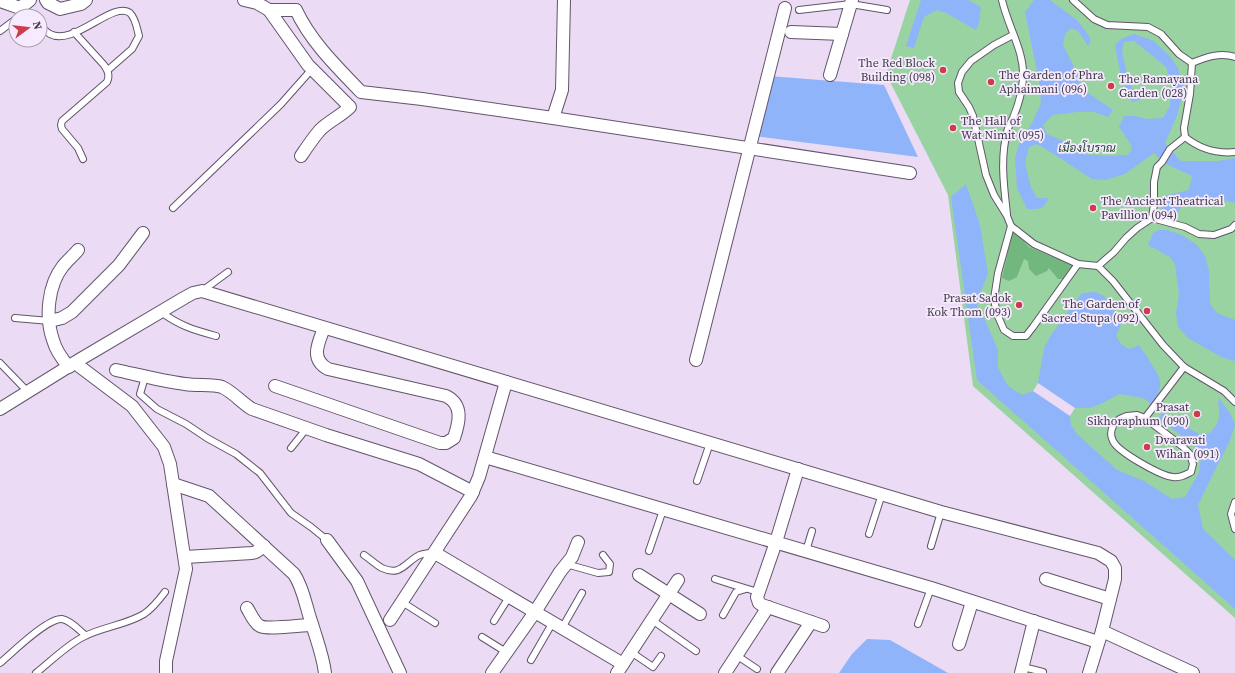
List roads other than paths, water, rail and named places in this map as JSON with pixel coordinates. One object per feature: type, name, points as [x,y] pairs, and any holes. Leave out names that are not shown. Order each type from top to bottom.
[{"type":"street","points":[[19,8],[30,0]]},
{"type":"street","points":[[46,0],[48,3],[60,9],[81,4],[86,0]]},
{"type":"street","points":[[244,0],[257,3],[269,10],[312,69],[350,107],[343,114],[332,120],[320,130],[301,156]]},
{"type":"street","points":[[553,118],[562,90],[564,0]]},
{"type":"street","points":[[830,75],[851,2]]},
{"type":"street","points":[[696,360],[785,8]]},
{"type":"street","points":[[269,10],[296,10],[303,25],[318,45],[361,92],[422,99],[750,147],[910,173]]},
{"type":"street","points":[[791,32],[842,34]]},
{"type":"street","points":[[50,324],[72,312],[119,265],[142,233]]},
{"type":"street","points":[[78,250],[63,266],[51,290],[49,301],[50,324],[53,340],[60,356],[78,361],[132,406],[164,447],[170,464],[186,569],[166,661],[166,673]]},
{"type":"street","points":[[0,409],[193,293],[202,291],[941,512],[1098,553],[1111,561],[1115,568],[1115,579],[1089,673]]},
{"type":"street","points":[[275,386],[440,443],[446,444],[454,438],[458,419],[457,406],[446,396],[328,369],[322,365],[318,360],[317,353],[324,328]]},
{"type":"street","points":[[116,370],[185,384],[220,386],[252,409],[419,464],[473,492]]},
{"type":"street","points":[[390,620],[435,553],[473,492],[479,477],[506,382]]},
{"type":"street","points":[[484,457],[931,588],[1034,621],[1100,636],[1193,673]]},
{"type":"street","points":[[798,469],[776,542],[757,596],[759,603],[823,626]]},
{"type":"street","points":[[173,484],[209,496],[290,570],[300,584],[321,650],[325,673]]},
{"type":"street","points":[[327,540],[357,582],[400,673]]},
{"type":"street","points":[[492,673],[572,557],[578,542]]},
{"type":"street","points":[[185,557],[252,553],[264,546]]},
{"type":"street","points":[[435,553],[557,625],[620,669],[678,580]]},
{"type":"street","points":[[639,576],[700,614]]},
{"type":"street","points":[[1046,579],[1110,599]]},
{"type":"street","points":[[959,644],[972,602]]},
{"type":"street","points":[[724,673],[768,607]]},
{"type":"street","points":[[247,608],[257,624],[262,627],[287,627],[312,624]]},
{"type":"street","points":[[1022,670],[1034,621]]},
{"type":"street","points":[[777,673],[810,622]]},
{"type":"lane","points":[[1002,0],[1013,35],[1021,54],[1023,78],[1020,98],[1014,117],[1007,131],[1003,172],[1007,216]]},
{"type":"lane","points":[[1073,0],[1094,19],[1107,25],[1148,27],[1161,34],[1179,54],[1192,63]]},
{"type":"lane","points":[[799,10],[851,2],[887,10]]},
{"type":"lane","points":[[48,33],[56,36],[64,36],[114,11],[122,10],[129,12],[134,18],[139,36],[132,49],[108,70]]},
{"type":"lane","points":[[0,31],[8,20]]},
{"type":"lane","points":[[74,32],[108,70],[109,77],[107,82],[62,121],[62,129],[78,148],[83,159]]},
{"type":"lane","points":[[1013,35],[994,44],[971,61],[962,72],[958,83],[959,92],[969,106],[973,116],[986,175],[994,195],[1007,216],[1011,226],[1034,244],[1078,264],[1098,266],[1113,281],[1163,345],[1184,367],[1224,391],[1235,402]]},
{"type":"lane","points":[[1192,63],[1201,59],[1220,55],[1235,57]]},
{"type":"lane","points":[[1192,63],[1190,94],[1184,128],[1185,137],[1196,146],[1213,151],[1235,152]]},
{"type":"lane","points":[[173,208],[281,104],[312,69]]},
{"type":"lane","points":[[1152,218],[1154,204],[1154,182],[1157,167],[1170,149],[1185,137]]},
{"type":"lane","points":[[1098,266],[1114,252],[1136,228],[1152,218],[1185,227],[1199,234],[1214,236],[1231,229],[1235,225]]},
{"type":"lane","points":[[1011,226],[998,273],[994,299],[997,314],[1004,330],[1013,336],[1026,336],[1078,264]]},
{"type":"lane","points":[[202,291],[228,272]]},
{"type":"lane","points":[[161,312],[182,326],[216,336]]},
{"type":"lane","points":[[15,318],[50,324]]},
{"type":"lane","points":[[0,363],[28,392]]},
{"type":"lane","points":[[1145,418],[1184,367]]},
{"type":"lane","points":[[145,377],[140,394],[157,409],[186,424],[207,438],[236,454],[260,473],[291,513],[327,540]]},
{"type":"lane","points":[[1137,415],[1145,418],[1182,446],[1190,454],[1193,464],[1191,472],[1184,476],[1174,478],[1163,475],[1141,463],[1113,442],[1111,432],[1114,423],[1124,417],[1137,415]]},
{"type":"lane","points":[[292,448],[307,428]]},
{"type":"lane","points":[[697,481],[710,443]]},
{"type":"lane","points":[[869,534],[882,494]]},
{"type":"lane","points":[[1235,502],[1232,514],[1235,529]]},
{"type":"lane","points":[[649,551],[664,510]]},
{"type":"lane","points":[[931,546],[941,512]]},
{"type":"lane","points":[[806,551],[812,530]]},
{"type":"lane","points":[[364,555],[382,568],[390,571],[400,570],[416,556],[435,553]]},
{"type":"lane","points":[[566,564],[598,573],[609,572],[610,564],[603,554]]},
{"type":"lane","points":[[723,615],[736,592],[746,588],[715,578],[758,592]]},
{"type":"lane","points":[[918,624],[931,588]]},
{"type":"lane","points":[[36,673],[85,635],[144,614],[154,606],[166,592]]},
{"type":"lane","points":[[531,660],[582,593]]},
{"type":"lane","points":[[494,621],[509,597]]},
{"type":"lane","points":[[402,602],[435,622]]},
{"type":"lane","points":[[0,663],[39,630],[62,619],[85,635]]},
{"type":"lane","points":[[652,620],[696,651]]},
{"type":"lane","points":[[482,637],[506,652]]},
{"type":"lane","points":[[631,652],[653,667],[661,656]]},
{"type":"lane","points":[[736,655],[757,669]]},
{"type":"lane","points":[[1022,670],[1043,672]]},
{"type":"water","points":[[921,0],[968,0],[981,7],[979,23],[976,30],[946,13],[937,10],[924,17],[914,48],[906,46]]},
{"type":"water","points":[[1034,0],[1050,0],[1077,20],[1087,33],[1091,40],[1088,46],[1078,31],[1071,28],[1065,34],[1063,45],[1073,65],[1081,88],[1113,110],[1108,117],[1094,112],[1077,112],[1053,115],[1043,125],[1047,134],[1066,142],[1072,150],[1081,154],[1107,156],[1127,155],[1132,150],[1130,143],[1119,127],[1124,116],[1135,116],[1147,119],[1163,118],[1170,106],[1171,84],[1166,67],[1134,41],[1124,42],[1122,52],[1129,83],[1140,100],[1132,102],[1123,81],[1115,45],[1121,39],[1134,34],[1154,41],[1170,56],[1178,68],[1184,90],[1176,118],[1165,143],[1181,161],[1218,161],[1235,158],[1235,203],[1202,197],[1195,198],[1184,203],[1174,219],[1161,214],[1164,196],[1189,190],[1192,176],[1162,162],[1154,153],[1125,174],[1105,180],[1092,179],[1037,144],[1029,147],[1025,163],[1031,187],[1037,198],[1048,198],[1043,207],[1027,209],[1017,188],[1015,158],[1019,144],[1032,123],[1041,103],[1039,81],[1025,12]]},
{"type":"water","points":[[769,76],[884,85],[918,157],[755,136]]},
{"type":"water","points":[[966,184],[980,225],[988,274],[978,298],[977,307],[985,320],[998,350],[998,368],[1008,386],[1022,395],[1033,391],[1038,383],[1044,348],[1051,335],[1082,293],[1095,292],[1104,296],[1122,322],[1116,336],[1121,344],[1129,349],[1139,345],[1155,369],[1160,381],[1158,394],[1152,404],[1143,398],[1119,394],[1101,404],[1089,408],[1075,408],[1070,416],[1071,425],[1078,435],[1117,470],[1144,481],[1172,499],[1185,497],[1199,472],[1201,458],[1195,446],[1159,419],[1162,413],[1199,434],[1210,433],[1216,425],[1219,418],[1219,398],[1230,413],[1235,425],[1229,443],[1198,505],[1203,529],[1235,560],[1235,609],[977,380],[951,197]]},
{"type":"water","points":[[1159,230],[1167,230],[1182,235],[1197,245],[1205,256],[1209,271],[1210,304],[1217,313],[1235,320],[1235,361],[1221,357],[1188,338],[1178,327],[1176,313],[1179,295],[1175,264],[1170,257],[1148,245],[1153,233]]},
{"type":"water","points":[[867,639],[890,640],[948,673],[839,673],[852,654]]},
{"type":"place","name":"The Red Block Building (098)","points":[[943,70]]},
{"type":"place","name":"The Garden of Phra Aphaimani (096)","points":[[991,82]]},
{"type":"place","name":"The Ramayana Garden (028)","points":[[1111,86]]},
{"type":"place","name":"The Hall of Wat Nimit (095)","points":[[953,128]]},
{"type":"place","name":"The Ancient Theatrical Pavillion (094)","points":[[1093,208]]},
{"type":"place","name":"Prasat Sadok Kok Thom (093)","points":[[1019,305]]},
{"type":"place","name":"The Garden of Sacred Stupa (092)","points":[[1147,311]]},
{"type":"place","name":"Prasat Sikhoraphum (090)","points":[[1197,414]]},
{"type":"place","name":"Dvaravati Wihan (091)","points":[[1147,447]]},
{"type":"park label","name":"เมืองโบราณ","points":[[1087,148]]}]
